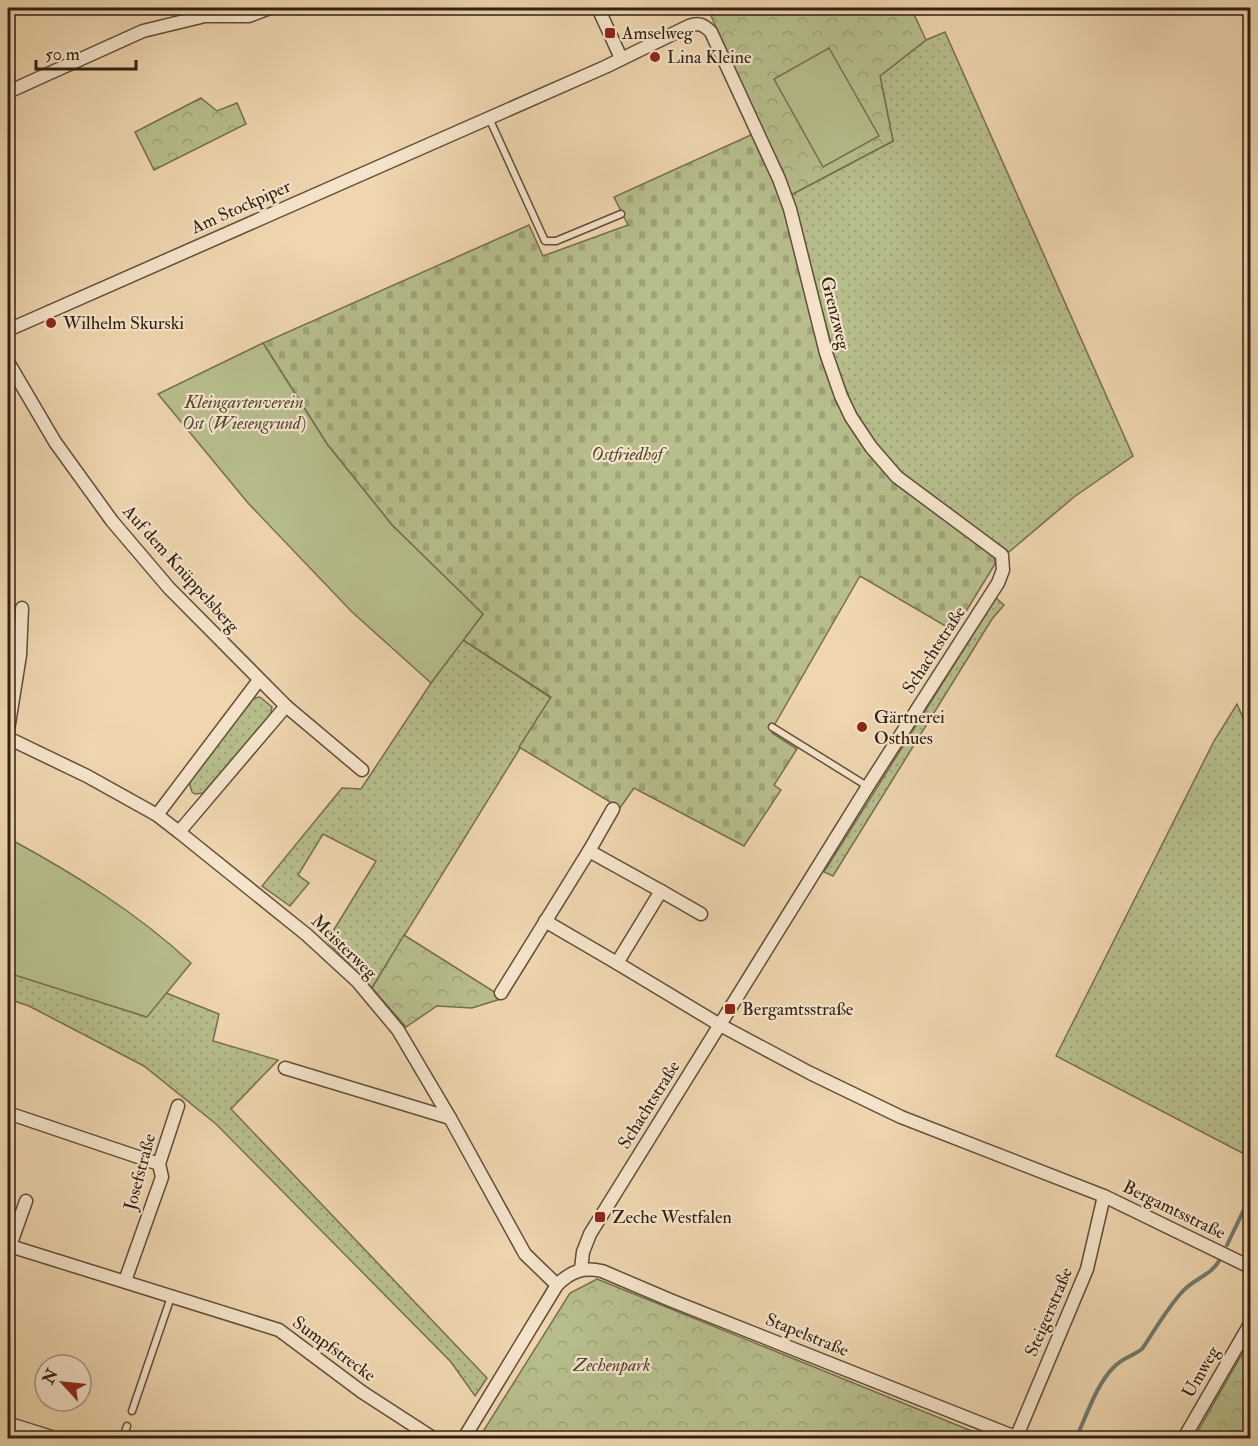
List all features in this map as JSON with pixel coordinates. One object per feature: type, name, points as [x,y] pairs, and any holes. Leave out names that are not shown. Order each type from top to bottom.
[{"type":"street","points":[[8,92],[143,31],[208,12],[245,12],[270,8]]},
{"type":"street","points":[[598,8],[621,58]]},
{"type":"street","name":"Am Stockpiper","points":[[8,330],[488,118],[689,26],[703,25]]},
{"type":"street","name":"Grenzweg","points":[[703,25],[714,36],[779,179],[799,238],[826,353],[851,417],[871,447],[897,477],[998,551],[1004,560]]},
{"type":"street","name":"Auf dem Knüppelsberg","points":[[8,362],[55,442],[112,521],[169,588],[286,706],[362,770]]},
{"type":"street","name":"Schachtstraße","points":[[581,1269],[582,1252],[590,1233],[868,786],[998,583],[1004,560]]},
{"type":"street","points":[[8,730],[20,655],[22,608]]},
{"type":"street","points":[[157,815],[259,680]]},
{"type":"street","points":[[179,832],[286,706]]},
{"type":"street","name":"Meisterweg","points":[[8,738],[87,776],[157,815],[281,913],[357,981],[404,1038],[525,1254],[557,1285]]},
{"type":"street","points":[[501,993],[613,809]]},
{"type":"street","points":[[589,851],[701,914]]},
{"type":"street","points":[[617,963],[661,891]]},
{"type":"street","name":"Bergamtsstraße","points":[[546,921],[720,1025],[810,1073],[901,1117],[1104,1196],[1251,1267]]},
{"type":"street","points":[[285,1068],[450,1118]]},
{"type":"street","name":"Josefstraße","points":[[125,1281],[162,1177],[159,1164],[178,1106]]},
{"type":"street","points":[[8,1113],[159,1164]]},
{"type":"street","name":"Steigerstraße","points":[[1017,1438],[1087,1269],[1104,1196]]},
{"type":"street","name":"Sumpfstrecke","points":[[26,1202],[10,1246],[279,1330],[362,1392],[433,1438]]},
{"type":"street","points":[[464,1438],[557,1285],[565,1277],[581,1269]]},
{"type":"street","name":"Stapelstraße","points":[[581,1269],[602,1271],[1017,1438]]},
{"type":"street","name":"Umweg","points":[[1184,1438],[1251,1324]]},
{"type":"street","points":[[8,1425],[50,1438]]},
{"type":"lane","points":[[488,118],[544,241],[556,241],[621,214]]},
{"type":"lane","points":[[771,727],[868,786]]},
{"type":"lane","points":[[132,1412],[171,1297]]},
{"type":"lane","points":[[123,1438],[127,1426]]},
{"type":"green space","points":[[730,8],[911,8],[926,40],[880,76],[893,141],[789,196],[758,119],[711,16]]},
{"type":"green space","points":[[945,32],[1133,456],[1074,497],[1009,552],[919,489],[875,444],[855,414],[836,363],[803,238],[789,196],[893,141],[880,76],[926,40]]},
{"type":"green space","points":[[829,48],[879,136],[823,167],[774,79]]},
{"type":"green space","points":[[201,98],[217,111],[237,103],[246,124],[154,170],[135,132]]},
{"type":"green space","name":"Ostfriedhof","points":[[753,134],[775,180],[786,211],[821,359],[847,421],[893,481],[988,550],[994,556],[995,564],[954,631],[860,576],[775,724],[772,733],[797,749],[774,785],[781,790],[744,846],[634,788],[620,808],[519,747],[551,697],[463,640],[483,614],[392,525],[327,444],[263,343],[529,225],[543,256],[628,225],[614,197]]},
{"type":"green space","name":"Kleingartenverein Ost (Wiesengrund)","points":[[263,343],[327,444],[392,525],[483,614],[431,683],[352,612],[248,503],[158,394]]},
{"type":"green space","points":[[996,598],[1004,605],[992,619],[833,876],[824,872]]},
{"type":"green space","points":[[463,640],[551,698],[372,988],[327,941],[376,861],[323,834],[298,875],[309,883],[290,906],[262,886],[342,788],[361,789],[431,683]]},
{"type":"green space","points":[[260,697],[272,707],[270,717],[203,793],[192,792],[189,782],[250,702]]},
{"type":"green space","points":[[1237,704],[1250,734],[1250,1157],[1056,1056],[1214,741]]},
{"type":"green space","points":[[8,838],[103,894],[170,944],[191,963],[147,1017],[8,973]]},
{"type":"green space","points":[[404,935],[504,998],[472,1008],[437,1006],[406,1027],[372,988]]},
{"type":"green space","points":[[8,972],[146,1017],[166,993],[219,1014],[213,1041],[278,1060],[231,1109],[487,1378],[475,1396],[451,1362],[216,1124],[144,1066],[29,1006],[8,999]]},
{"type":"green space","name":"Zechenpark","points":[[597,1279],[989,1438],[560,1438],[552,1431],[544,1438],[479,1438],[570,1293]]},
{"type":"green space","points":[[1250,1340],[1250,1438],[1194,1438]]},
{"type":"waterway","points":[[1227,1245],[1250,1197]]},
{"type":"waterway","points":[[1076,1438],[1097,1391],[1108,1374],[1120,1361],[1142,1349],[1177,1298],[1187,1287],[1212,1270],[1219,1261]]},
{"type":"place","name":"Amselweg","points":[[610,33]]},
{"type":"place","name":"Lina Kleine","points":[[655,57]]},
{"type":"place","name":"Wilhelm Skurski","points":[[51,323]]},
{"type":"place","name":"Gärtnerei Osthues","points":[[862,727]]},
{"type":"place","name":"Bergamtsstraße","points":[[730,1009]]},
{"type":"place","name":"Zeche Westfalen","points":[[600,1217]]}]
